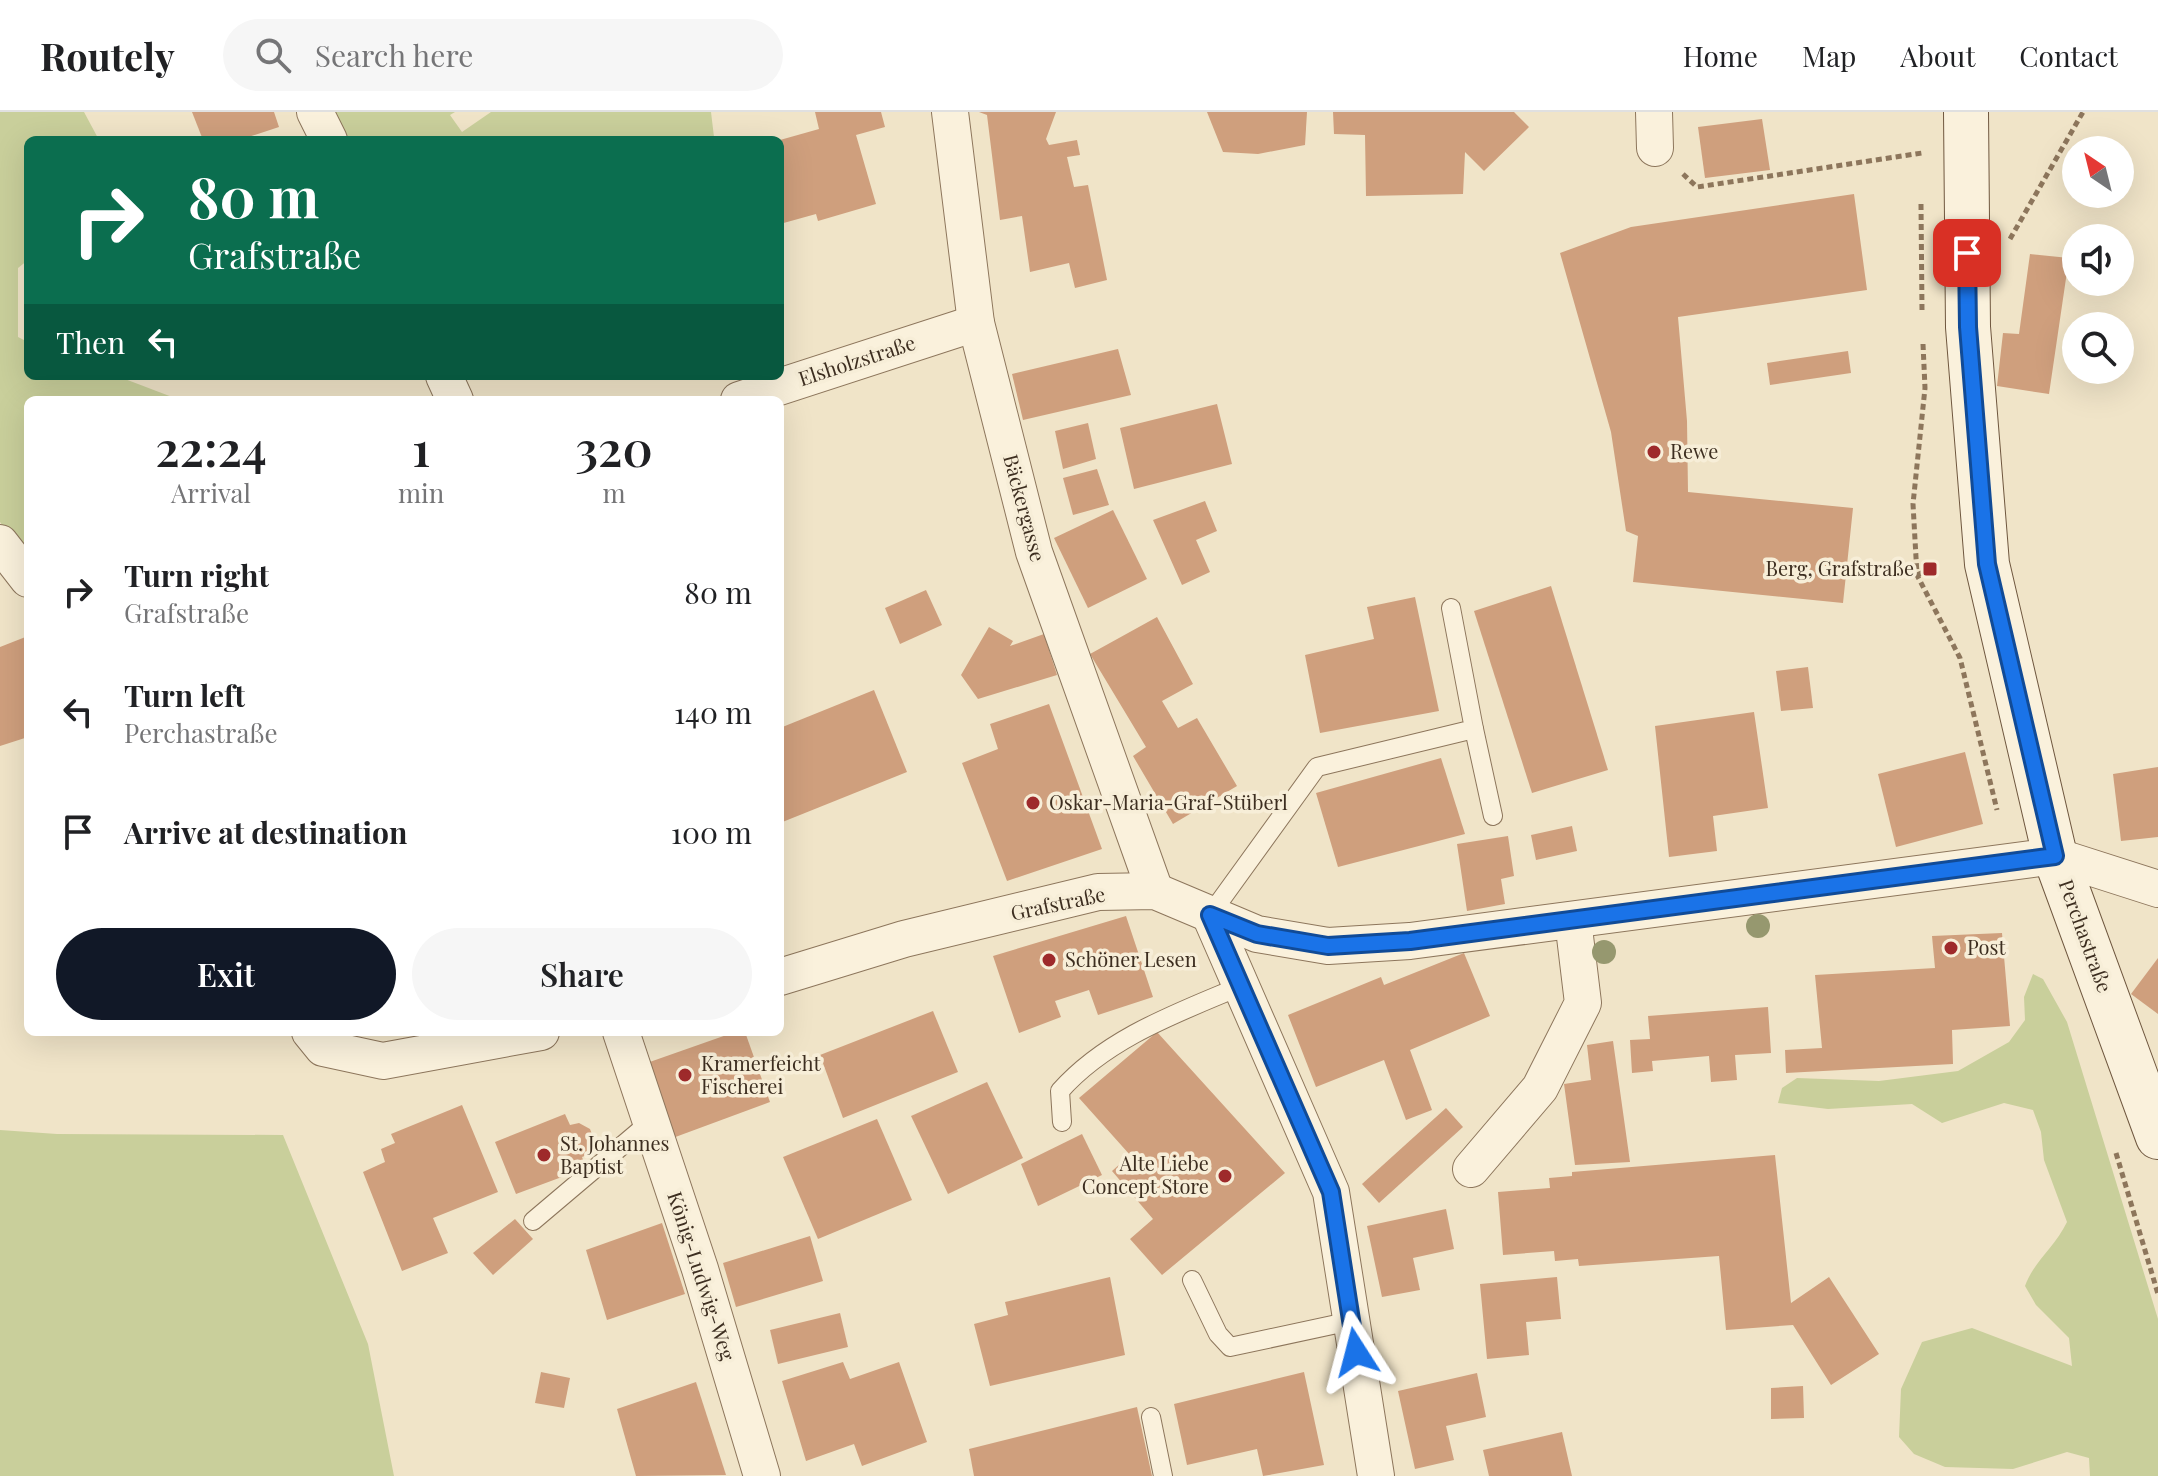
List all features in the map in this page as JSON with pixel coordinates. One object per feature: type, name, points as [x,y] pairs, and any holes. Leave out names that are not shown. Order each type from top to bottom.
[{"type":"main road","name":"Perchastraße","points":[[1966,112],[1967,281],[1987,564],[2055,856],[2158,1137]]},
{"type":"street","points":[[315,112],[327,136]]},
{"type":"street","name":"Bäckergasse","points":[[950,112],[976,323],[1034,552],[1155,891]]},
{"type":"street","points":[[1654,112],[1655,148]]},
{"type":"street","name":"Elsholzstraße","points":[[751,396],[976,323]]},
{"type":"street","points":[[0,543],[24,574]]},
{"type":"street","points":[[2055,856],[2158,889]]},
{"type":"street","name":"Grafstraße","points":[[784,976],[904,939],[1098,892],[1155,891],[1257,934],[1328,946],[1410,941],[2055,856]]},
{"type":"street","points":[[1210,915],[1331,1192],[1376,1476]]},
{"type":"street","points":[[1471,1169],[1540,1088],[1583,1003],[1573,920]]},
{"type":"street","points":[[313,1036],[323,1048],[383,1061],[519,1036]]},
{"type":"street","name":"König-Ludwig-Weg","points":[[622,1036],[700,1269],[762,1476]]},
{"type":"lane","points":[[1451,608],[1493,816]]},
{"type":"lane","points":[[1210,915],[1317,767],[1474,729]]},
{"type":"lane","points":[[1062,1122],[1060,1091],[1081,1067],[1159,1020],[1241,986]]},
{"type":"lane","points":[[533,1221],[650,1122]]},
{"type":"lane","points":[[1192,1280],[1218,1334],[1230,1347],[1351,1321]]},
{"type":"lane","points":[[1151,1417],[1163,1476]]},
{"type":"path","points":[[1967,281],[1997,258],[2006,246],[2083,112]]},
{"type":"path","points":[[1655,148],[1697,187],[1922,153]]},
{"type":"path","points":[[1917,575],[1930,569]]},
{"type":"green space","points":[[0,112],[84,112],[97,136],[24,136],[24,263],[18,268],[18,337],[24,340],[24,380],[128,380],[170,396],[24,396],[24,558],[0,522]]},
{"type":"green space","points":[[331,112],[455,112],[450,115],[462,132],[491,112],[711,112],[714,136],[343,136]]},
{"type":"green space","points":[[2033,974],[2043,979],[2067,1022],[2158,1319],[2158,1476],[2090,1476],[2089,1458],[2067,1452],[2013,1469],[1945,1467],[1914,1454],[1899,1437],[1901,1389],[1922,1342],[1972,1328],[2072,1366],[2069,1338],[2036,1305],[2025,1286],[2067,1222],[2044,1160],[2041,1132],[2033,1110],[2004,1103],[1942,1123],[1912,1104],[1828,1109],[1778,1103],[1782,1088],[1797,1078],[1879,1081],[1958,1071],[2009,1042],[2025,1020],[2024,997]]},
{"type":"green space","points":[[0,1130],[57,1134],[283,1135],[368,1344],[394,1476],[0,1476]]},
{"type":"building","points":[[192,112],[274,112],[279,127],[251,136],[201,136]]},
{"type":"building","points":[[815,112],[881,112],[885,127],[856,135],[876,204],[818,221],[816,214],[784,223],[784,139],[819,129]]},
{"type":"building","points":[[979,112],[1056,112],[1046,139],[1049,145],[1077,140],[1080,155],[1067,157],[1074,187],[1088,185],[1107,280],[1075,288],[1069,263],[1030,272],[1022,216],[1000,220],[987,115]]},
{"type":"building","points":[[1207,112],[1307,112],[1305,145],[1258,154],[1223,152]]},
{"type":"building","points":[[1333,112],[1514,112],[1529,127],[1484,171],[1465,152],[1463,194],[1366,196],[1365,135],[1334,134]]},
{"type":"building","points":[[1762,119],[1770,170],[1705,178],[1698,127]]},
{"type":"building","points":[[1854,194],[1867,290],[1678,317],[1687,421],[1688,492],[1853,508],[1843,603],[1633,582],[1638,536],[1626,531],[1611,432],[1560,253],[1631,227]]},
{"type":"building","points":[[2030,254],[2062,257],[2063,296],[2049,394],[1997,386],[2003,333],[2019,334]]},
{"type":"building","points":[[1118,349],[1131,395],[1023,420],[1012,374]]},
{"type":"building","points":[[1848,351],[1851,373],[1770,385],[1767,363]]},
{"type":"building","points":[[1217,404],[1232,464],[1134,489],[1120,428]]},
{"type":"building","points":[[1088,423],[1096,459],[1063,469],[1055,431]]},
{"type":"building","points":[[1097,469],[1109,505],[1073,515],[1063,478]]},
{"type":"building","points":[[1205,501],[1217,531],[1196,540],[1210,572],[1182,585],[1153,520]]},
{"type":"building","points":[[1113,510],[1147,579],[1088,608],[1054,538]]},
{"type":"building","points":[[1551,586],[1608,770],[1532,793],[1474,611]]},
{"type":"building","points":[[926,590],[942,625],[900,644],[885,608]]},
{"type":"building","points":[[1415,597],[1439,711],[1320,733],[1305,655],[1374,639],[1367,607]]},
{"type":"building","points":[[1157,617],[1193,684],[1162,701],[1178,728],[1197,718],[1237,786],[1173,824],[1133,756],[1146,747],[1090,654]]},
{"type":"building","points":[[989,627],[1013,641],[1010,646],[1044,634],[1057,675],[978,699],[961,675]]},
{"type":"building","points":[[24,638],[24,738],[0,746],[0,647]]},
{"type":"building","points":[[1808,667],[1813,708],[1781,711],[1776,671]]},
{"type":"building","points":[[874,690],[907,772],[784,821],[784,726]]},
{"type":"building","points":[[1049,704],[1102,849],[1007,881],[962,763],[998,749],[990,724]]},
{"type":"building","points":[[1754,712],[1768,808],[1713,816],[1717,851],[1669,857],[1655,726]]},
{"type":"building","points":[[1965,752],[1983,824],[1896,847],[1878,774]]},
{"type":"building","points":[[1441,758],[1465,834],[1338,867],[1316,793]]},
{"type":"building","points":[[2158,767],[2158,837],[2121,841],[2113,774]]},
{"type":"building","points":[[1572,826],[1577,851],[1536,860],[1531,835]]},
{"type":"building","points":[[1508,836],[1514,876],[1501,879],[1505,904],[1467,911],[1457,844]]},
{"type":"building","points":[[1126,916],[1153,997],[1098,1015],[1089,990],[1055,1001],[1061,1017],[1019,1033],[993,956]]},
{"type":"building","points":[[2002,933],[2010,1026],[1952,1030],[1953,1064],[1786,1073],[1785,1050],[1822,1048],[1815,975],[1935,968],[1932,936]]},
{"type":"building","points":[[1464,953],[1490,1016],[1410,1050],[1432,1110],[1406,1120],[1384,1060],[1316,1087],[1288,1015],[1381,977],[1384,985]]},
{"type":"building","points":[[2158,958],[2158,1014],[2131,994]]},
{"type":"building","points":[[1768,1007],[1771,1053],[1735,1055],[1737,1080],[1711,1082],[1709,1056],[1652,1061],[1653,1071],[1632,1073],[1630,1040],[1650,1039],[1648,1016]]},
{"type":"building","points":[[933,1011],[958,1072],[843,1118],[820,1055]]},
{"type":"building","points":[[1157,1032],[1285,1173],[1162,1275],[1130,1239],[1153,1219],[1112,1171],[1130,1155],[1079,1098]]},
{"type":"building","points":[[724,1036],[746,1036],[770,1102],[670,1139],[644,1064]]},
{"type":"building","points":[[1613,1041],[1630,1162],[1575,1165],[1564,1084],[1591,1080],[1587,1045]]},
{"type":"building","points":[[987,1082],[1023,1158],[948,1194],[911,1116]]},
{"type":"building","points":[[462,1105],[498,1192],[433,1218],[448,1253],[402,1271],[363,1172],[385,1162],[381,1149],[395,1143],[391,1134]]},
{"type":"building","points":[[1446,1108],[1463,1127],[1379,1203],[1362,1184]]},
{"type":"building","name":"St. Johannes Baptist","points":[[565,1114],[570,1125],[579,1123],[590,1129],[595,1142],[592,1153],[582,1157],[586,1168],[516,1194],[495,1142]]},
{"type":"building","points":[[877,1119],[912,1200],[818,1239],[783,1157]]},
{"type":"building","points":[[1082,1134],[1102,1175],[1038,1206],[1021,1164]]},
{"type":"building","points":[[1775,1155],[1791,1303],[1829,1277],[1879,1354],[1831,1385],[1793,1325],[1726,1330],[1719,1256],[1579,1266],[1578,1259],[1555,1261],[1554,1251],[1503,1255],[1498,1192],[1550,1188],[1549,1178],[1572,1176],[1572,1172]]},
{"type":"building","points":[[1446,1209],[1454,1249],[1413,1258],[1420,1290],[1382,1297],[1367,1226]]},
{"type":"building","points":[[515,1219],[533,1239],[493,1275],[473,1253]]},
{"type":"building","points":[[662,1223],[685,1294],[607,1320],[586,1250]]},
{"type":"building","points":[[810,1236],[823,1281],[736,1307],[723,1263]]},
{"type":"building","points":[[1110,1277],[1125,1355],[990,1386],[974,1324],[1008,1315],[1005,1302]]},
{"type":"building","points":[[1557,1277],[1561,1319],[1526,1322],[1529,1355],[1487,1359],[1480,1284]]},
{"type":"building","points":[[840,1313],[848,1347],[778,1364],[770,1330]]},
{"type":"building","points":[[843,1362],[850,1379],[899,1362],[927,1442],[862,1466],[854,1444],[806,1461],[782,1381]]},
{"type":"building","points":[[541,1372],[570,1378],[564,1408],[535,1403]]},
{"type":"building","points":[[1304,1372],[1324,1465],[1263,1476],[1257,1449],[1187,1465],[1174,1404]]},
{"type":"building","points":[[1477,1373],[1486,1417],[1446,1426],[1454,1460],[1415,1469],[1398,1391]]},
{"type":"building","points":[[696,1382],[726,1475],[636,1476],[617,1409]]},
{"type":"building","points":[[1803,1386],[1804,1418],[1771,1419],[1771,1388]]},
{"type":"building","points":[[1137,1407],[1152,1476],[974,1476],[969,1449]]},
{"type":"building","points":[[1562,1432],[1572,1476],[1489,1476],[1483,1450]]},
{"type":"place","name":"Rewe","points":[[1654,452]]},
{"type":"place","name":"Berg, Grafstraße","points":[[1930,569]]},
{"type":"place","name":"Oskar-Maria-Graf-Stüberl","points":[[1033,803]]},
{"type":"place","name":"Post","points":[[1951,948]]},
{"type":"place","name":"Schöner Lesen","points":[[1049,960]]},
{"type":"place","name":"Kramerfeicht Fischerei","points":[[685,1075]]},
{"type":"place","name":"St. Johannes Baptist","points":[[544,1155]]},
{"type":"place","name":"Alte Liebe Concept Store","points":[[1225,1176]]},
{"type":"route","points":[[1356,1352],[1331,1192],[1210,915],[1257,934],[1328,946],[1410,941],[2055,856],[1987,564],[1968,327],[1967,253]]}]
